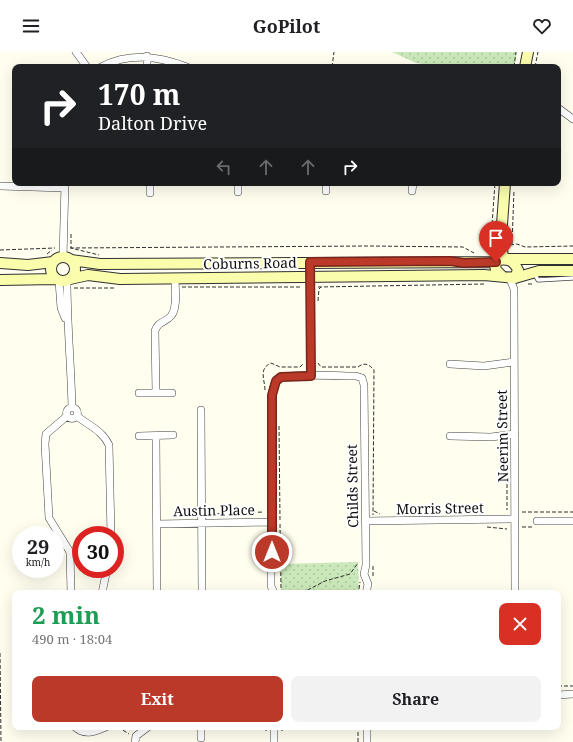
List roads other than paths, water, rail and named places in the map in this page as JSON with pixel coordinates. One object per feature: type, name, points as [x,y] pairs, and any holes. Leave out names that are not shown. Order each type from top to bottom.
[{"type":"street","points":[[76,52],[85,64]]},
{"type":"street","points":[[526,64],[528,52]]},
{"type":"street","points":[[147,56],[147,64]]},
{"type":"street","points":[[109,64],[127,57],[147,56],[176,64]]},
{"type":"street","points":[[561,110],[573,119]]},
{"type":"street","points":[[0,186],[64,186],[66,255],[75,268],[73,276],[64,282],[61,308],[67,322],[70,340],[72,408],[76,411],[77,416],[99,430],[105,436],[109,445],[111,526]]},
{"type":"street","points":[[150,186],[150,193]]},
{"type":"street","points":[[238,186],[238,192]]},
{"type":"street","points":[[326,186],[326,191]]},
{"type":"street","points":[[412,191],[413,186]]},
{"type":"street","points":[[495,258],[516,265],[518,270],[510,280],[496,270],[495,258],[502,248],[505,186]]},
{"type":"street","points":[[0,263],[28,265],[53,262],[66,255]]},
{"type":"street","name":"Coburns Road","points":[[66,255],[100,264],[495,258],[573,259]]},
{"type":"street","points":[[53,262],[51,273],[64,282]]},
{"type":"street","points":[[273,590],[271,586],[273,522],[272,395],[276,381],[281,377],[311,376],[310,262]]},
{"type":"street","name":"Coburns Road","points":[[0,280],[64,282],[88,275],[174,283],[310,282],[489,276],[510,280],[533,272],[573,271]]},
{"type":"street","name":"Neerim Street","points":[[510,280],[514,289],[515,590]]},
{"type":"street","points":[[156,393],[155,331],[159,323],[167,320],[174,310],[174,283]]},
{"type":"street","points":[[450,364],[484,366],[514,362]]},
{"type":"street","name":"Childs Street","points":[[311,376],[356,376],[362,378],[364,385],[366,565],[364,574],[368,584],[367,590]]},
{"type":"street","points":[[139,393],[172,393]]},
{"type":"street","points":[[71,590],[70,552],[49,518],[45,444],[46,434],[67,416],[68,410],[72,408]]},
{"type":"street","points":[[201,410],[202,590]]},
{"type":"street","points":[[67,416],[71,419],[77,416]]},
{"type":"street","points":[[450,436],[491,437],[515,434]]},
{"type":"street","points":[[139,436],[174,435]]},
{"type":"street","points":[[156,436],[157,590]]},
{"type":"street","name":"Morris Street","points":[[365,522],[515,520]]},
{"type":"street","points":[[537,521],[573,521]]},
{"type":"street","name":"Austin Place","points":[[156,524],[273,522]]},
{"type":"street","points":[[102,590],[104,578]]},
{"type":"street","points":[[561,695],[573,694]]},
{"type":"street","points":[[79,730],[88,734],[98,730]]},
{"type":"street","points":[[135,741],[140,732],[143,730]]},
{"type":"street","points":[[201,730],[201,738]]},
{"type":"street","points":[[274,730],[274,742]]},
{"type":"street","points":[[367,730],[367,742]]},
{"type":"lane","points":[[533,272],[538,280],[573,278]]}]
